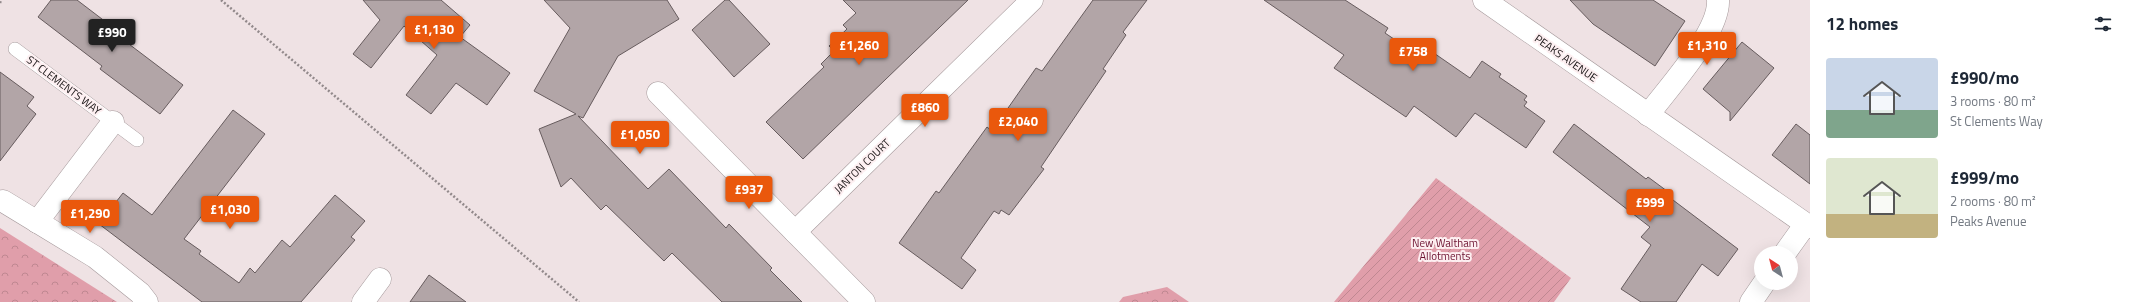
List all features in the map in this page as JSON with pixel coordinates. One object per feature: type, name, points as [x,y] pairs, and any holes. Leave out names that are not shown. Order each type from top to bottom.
[{"type":"street","name":"JANTON COURT","points":[[795,232],[1032,0]]},
{"type":"street","name":"PEAKS AVENUE","points":[[1484,0],[1807,226]]},
{"type":"street","points":[[1648,115],[1709,34],[1719,10],[1718,0]]},
{"type":"street","points":[[658,93],[864,302]]},
{"type":"street","name":"ST CLEMENTS WAY","points":[[37,222],[113,122]]},
{"type":"street","points":[[3,201],[95,257],[140,293],[147,302]]},
{"type":"street","points":[[1791,246],[1807,226]]},
{"type":"street","points":[[363,302],[380,279]]},
{"type":"street","points":[[1751,302],[1759,290]]},
{"type":"lane","name":"ST CLEMENTS WAY","points":[[15,49],[138,140]]},
{"type":"path","points":[[221,0],[579,302]]},
{"type":"green space","name":"New Waltham Allotments","points":[[1436,178],[1571,278],[1554,302],[1334,302]]},
{"type":"green space","points":[[0,228],[117,302],[0,302]]},
{"type":"green space","points":[[1167,287],[1189,302],[1119,302],[1123,297]]},
{"type":"building","points":[[51,0],[77,0],[119,32],[117,35],[183,85],[160,114],[100,69],[102,66],[38,17]]},
{"type":"building","points":[[363,0],[441,0],[470,25],[460,37],[510,73],[487,105],[456,83],[431,114],[406,95],[437,55],[404,26],[371,68],[353,54],[380,20]]},
{"type":"building","points":[[544,0],[667,0],[679,19],[618,56],[583,118],[578,116],[648,189],[669,169],[726,228],[729,224],[772,268],[770,270],[802,302],[722,302],[672,253],[664,261],[606,205],[601,210],[571,178],[561,187],[539,129],[576,114],[534,91],[570,28]]},
{"type":"building","points":[[725,0],[729,0],[770,44],[734,77],[692,30]]},
{"type":"building","points":[[843,0],[968,0],[803,159],[766,122],[824,67],[821,64],[834,51],[829,46],[847,29],[843,25],[856,13]]},
{"type":"building","points":[[1093,0],[1147,0],[1123,32],[1126,35],[1103,69],[1106,71],[1041,167],[1044,169],[1009,215],[1001,210],[999,214],[994,211],[961,258],[976,270],[962,289],[899,243],[936,191],[939,193],[987,127],[992,131],[1036,68],[1042,71]]},
{"type":"building","points":[[1264,0],[1345,0],[1388,28],[1385,33],[1422,58],[1428,49],[1470,78],[1482,61],[1501,74],[1499,77],[1527,96],[1524,100],[1527,102],[1524,106],[1545,121],[1526,148],[1475,113],[1456,137],[1414,106],[1406,117],[1334,68],[1344,55]]},
{"type":"building","points":[[1570,0],[1653,0],[1685,21],[1655,66],[1593,24]]},
{"type":"building","points":[[1742,42],[1774,68],[1730,121],[1730,112],[1703,89]]},
{"type":"building","points":[[0,72],[34,97],[27,106],[36,114],[0,161]]},
{"type":"building","points":[[233,110],[265,134],[184,239],[201,251],[199,254],[239,283],[250,268],[255,273],[282,240],[290,247],[335,195],[365,221],[351,237],[355,240],[301,302],[202,302],[99,224],[123,193],[152,215]]},
{"type":"building","points":[[1574,124],[1646,179],[1648,177],[1671,194],[1669,197],[1738,249],[1718,276],[1702,264],[1676,302],[1641,302],[1621,289],[1651,245],[1641,237],[1650,227],[1553,152]]},
{"type":"building","points":[[1796,124],[1810,135],[1810,184],[1772,155]]},
{"type":"building","points":[[429,275],[466,302],[410,302]]}]
